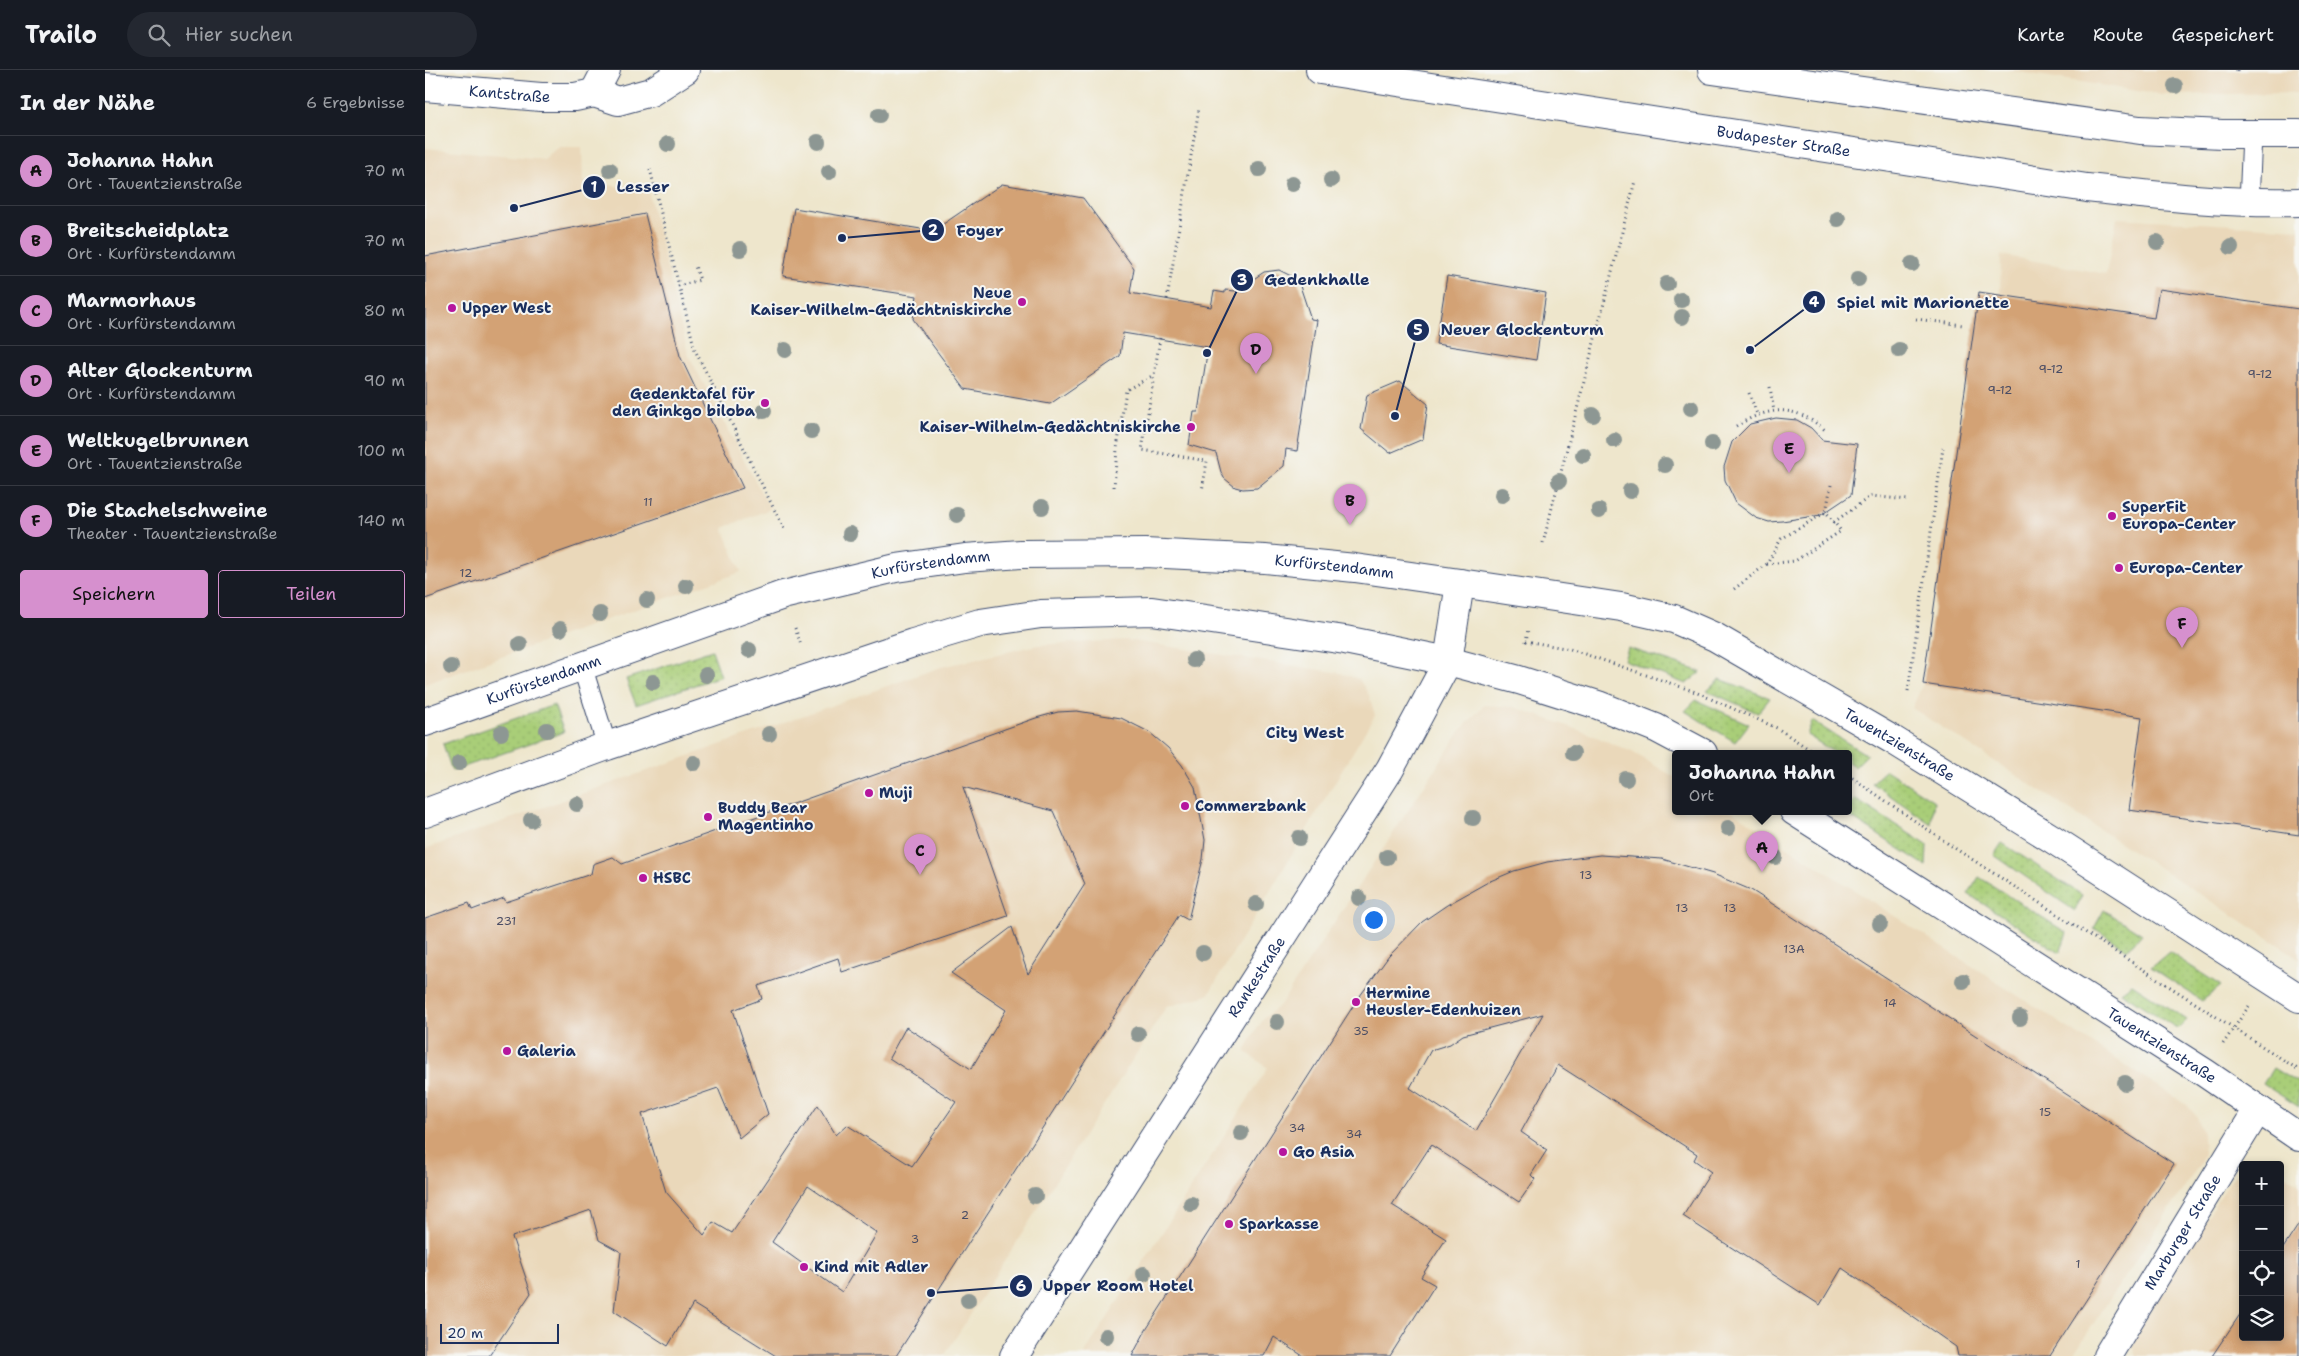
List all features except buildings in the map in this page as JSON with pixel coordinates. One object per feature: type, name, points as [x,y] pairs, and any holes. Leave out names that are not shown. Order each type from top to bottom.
[{"type":"main road","name":"Kantstraße","points":[[425,87],[541,97],[575,96],[600,82],[618,100],[651,92],[685,70]]},
{"type":"main road","name":"Budapester Straße","points":[[1320,70],[2087,188],[2182,200],[2249,204],[2299,202]]},
{"type":"main road","points":[[1712,70],[2107,127],[2149,131],[2299,134]]},
{"type":"main road","name":"Kurfürstendamm","points":[[425,722],[783,595],[896,568],[965,558],[1021,554],[1155,553],[1274,560],[1460,583]]},
{"type":"main road","name":"Rankestraße","points":[[1014,1356],[1390,769],[1449,661],[1460,583]]},
{"type":"main road","name":"Tauentzienstraße","points":[[1460,583],[1621,608],[1674,619],[1715,637],[1884,735],[2051,838],[2299,998]]},
{"type":"main road","points":[[425,813],[607,746],[913,643],[980,623],[1041,614],[1152,611],[1345,640],[1449,661],[1519,680],[1598,705],[1656,728],[1697,750]]},
{"type":"main road","name":"Tauentzienstraße","points":[[1801,815],[2299,1137]]},
{"type":"main road","name":"Marburger Straße","points":[[2107,1356],[2258,1109]]},
{"type":"lane","points":[[2249,204],[2252,134]]},
{"type":"lane","points":[[582,666],[607,746]]},
{"type":"path","points":[[1167,300],[1199,108]]},
{"type":"path","points":[[650,169],[695,350],[785,532]]},
{"type":"path","points":[[1543,543],[1635,180]]},
{"type":"path","points":[[678,286],[700,280],[695,266]]},
{"type":"path","points":[[1916,319],[1963,325]]},
{"type":"path","points":[[1161,338],[1142,450],[1207,461],[1202,490]]},
{"type":"path","points":[[1115,486],[1117,449],[1126,390],[1154,375]]},
{"type":"path","points":[[1769,387],[1774,410]]},
{"type":"path","points":[[1749,393],[1757,414]]},
{"type":"path","points":[[1737,426],[1757,414],[1774,410],[1788,410],[1801,414],[1825,430]]},
{"type":"path","points":[[1908,691],[1943,448]]},
{"type":"path","points":[[1734,589],[1767,564],[1781,539],[1826,512],[1831,485]]},
{"type":"path","points":[[1834,522],[1871,496],[1908,500]]},
{"type":"path","points":[[1767,564],[1795,561],[1841,531],[1826,512]]},
{"type":"path","points":[[792,620],[804,654]]},
{"type":"path","points":[[1525,646],[1528,629]]},
{"type":"path","points":[[1526,640],[1570,649],[1693,692],[1777,728],[1810,750]]},
{"type":"path","points":[[1852,778],[1956,849],[2299,1070]]},
{"type":"path","points":[[2219,1050],[2253,1000]]},
{"type":"shaded area","points":[[2006,70],[2299,70],[2299,93],[2162,95]]},
{"type":"shaded area","points":[[558,147],[582,147],[583,182],[648,190],[688,354],[770,509],[723,528],[741,572],[425,684],[425,148],[544,159]]},
{"type":"shaded area","name":"Europa-Center","points":[[2117,218],[2299,229],[2299,958],[1912,708],[1923,684],[1979,292],[2000,295],[2001,255],[2106,274]]},
{"type":"shaded area","points":[[1127,640],[1340,673],[1359,679],[1369,695],[1375,715],[1208,995],[1166,1007],[944,1356],[425,1356],[425,849],[941,667],[1038,645]]},
{"type":"shaded area","points":[[1484,705],[1514,707],[1587,733],[1632,752],[1672,776],[1672,815],[1738,815],[2187,1105],[2197,1117],[2203,1134],[2204,1153],[2199,1165],[2072,1356],[1083,1356],[1268,1068],[1246,1052],[1255,1032],[1265,1017],[1280,1005],[1461,730]]},
{"type":"shaded area","points":[[2239,1172],[2239,1341],[2284,1341],[2284,1174],[2299,1184],[2299,1356],[2137,1356],[2133,1346],[2135,1335],[2231,1179]]},
{"type":"green space","points":[[1628,648],[1701,672],[1686,684],[1624,660]]},
{"type":"green space","points":[[712,650],[721,676],[636,705],[626,679]]},
{"type":"green space","points":[[1720,679],[1770,698],[1758,713],[1707,691]]},
{"type":"green space","points":[[1696,700],[1749,724],[1735,742],[1685,711]]},
{"type":"green space","points":[[554,705],[564,732],[452,771],[443,744]]},
{"type":"green space","points":[[1812,721],[1867,755],[1855,767],[1852,765],[1852,750],[1830,750],[1807,735]]},
{"type":"green space","points":[[1886,770],[1934,801],[1931,824],[1872,783]]},
{"type":"green space","points":[[1855,799],[1927,845],[1926,866],[1848,815],[1852,815],[1852,802]]},
{"type":"green space","points":[[2002,843],[2082,895],[2075,911],[1994,855]]},
{"type":"green space","points":[[1979,877],[2067,933],[2060,953],[1968,894]]},
{"type":"green space","points":[[2104,910],[2142,934],[2127,950],[2094,928]]},
{"type":"green space","points":[[2169,952],[2221,986],[2202,1001],[2151,967]]},
{"type":"green space","points":[[2132,984],[2187,1020],[2178,1029],[2121,992]]},
{"type":"green space","points":[[2273,1068],[2299,1084],[2299,1107],[2263,1084]]},
{"type":"place","name":"Lesser","points":[[514,208]]},
{"type":"place","name":"Foyer","points":[[842,238]]},
{"type":"place","name":"Neue Kaiser-Wilhelm-Gedächtniskirche","points":[[1022,302]]},
{"type":"place","name":"Upper West","points":[[452,308]]},
{"type":"place","name":"Spiel mit Marionette","points":[[1750,350]]},
{"type":"place","name":"Gedenkhalle","points":[[1207,353]]},
{"type":"place","name":"Alter Glockenturm","points":[[1256,374]]},
{"type":"place","name":"Gedenktafel für den Ginkgo biloba","points":[[765,403]]},
{"type":"place","name":"Neuer Glockenturm","points":[[1395,416]]},
{"type":"place","name":"Kaiser-Wilhelm-Gedächtniskirche","points":[[1191,427]]},
{"type":"place","name":"Weltkugelbrunnen","points":[[1789,473]]},
{"type":"place","name":"SuperFit Europa-Center","points":[[2112,516]]},
{"type":"place","name":"Breitscheidplatz","points":[[1350,525]]},
{"type":"place","name":"Europa-Center","points":[[2119,568]]},
{"type":"place","name":"Die Stachelschweine","points":[[2182,648]]},
{"type":"place","name":"Muji","points":[[869,793]]},
{"type":"place","name":"Commerzbank","points":[[1185,806]]},
{"type":"place","name":"Buddy Bear Magentinho","points":[[708,817]]},
{"type":"place","name":"Johanna Hahn","points":[[1762,872]]},
{"type":"place","name":"Marmorhaus","points":[[920,875]]},
{"type":"place","name":"HSBC","points":[[643,878]]},
{"type":"place","name":"Hermine Heusler-Edenhuizen","points":[[1356,1002]]},
{"type":"place","name":"Galeria","points":[[507,1051]]},
{"type":"place","name":"Go Asia","points":[[1283,1152]]},
{"type":"place","name":"Sparkasse","points":[[1229,1224]]},
{"type":"place","name":"Kind mit Adler","points":[[804,1267]]},
{"type":"place","name":"Upper Room Hotel","points":[[931,1293]]},
{"type":"district","name":"City West","points":[[1305,732]]}]
